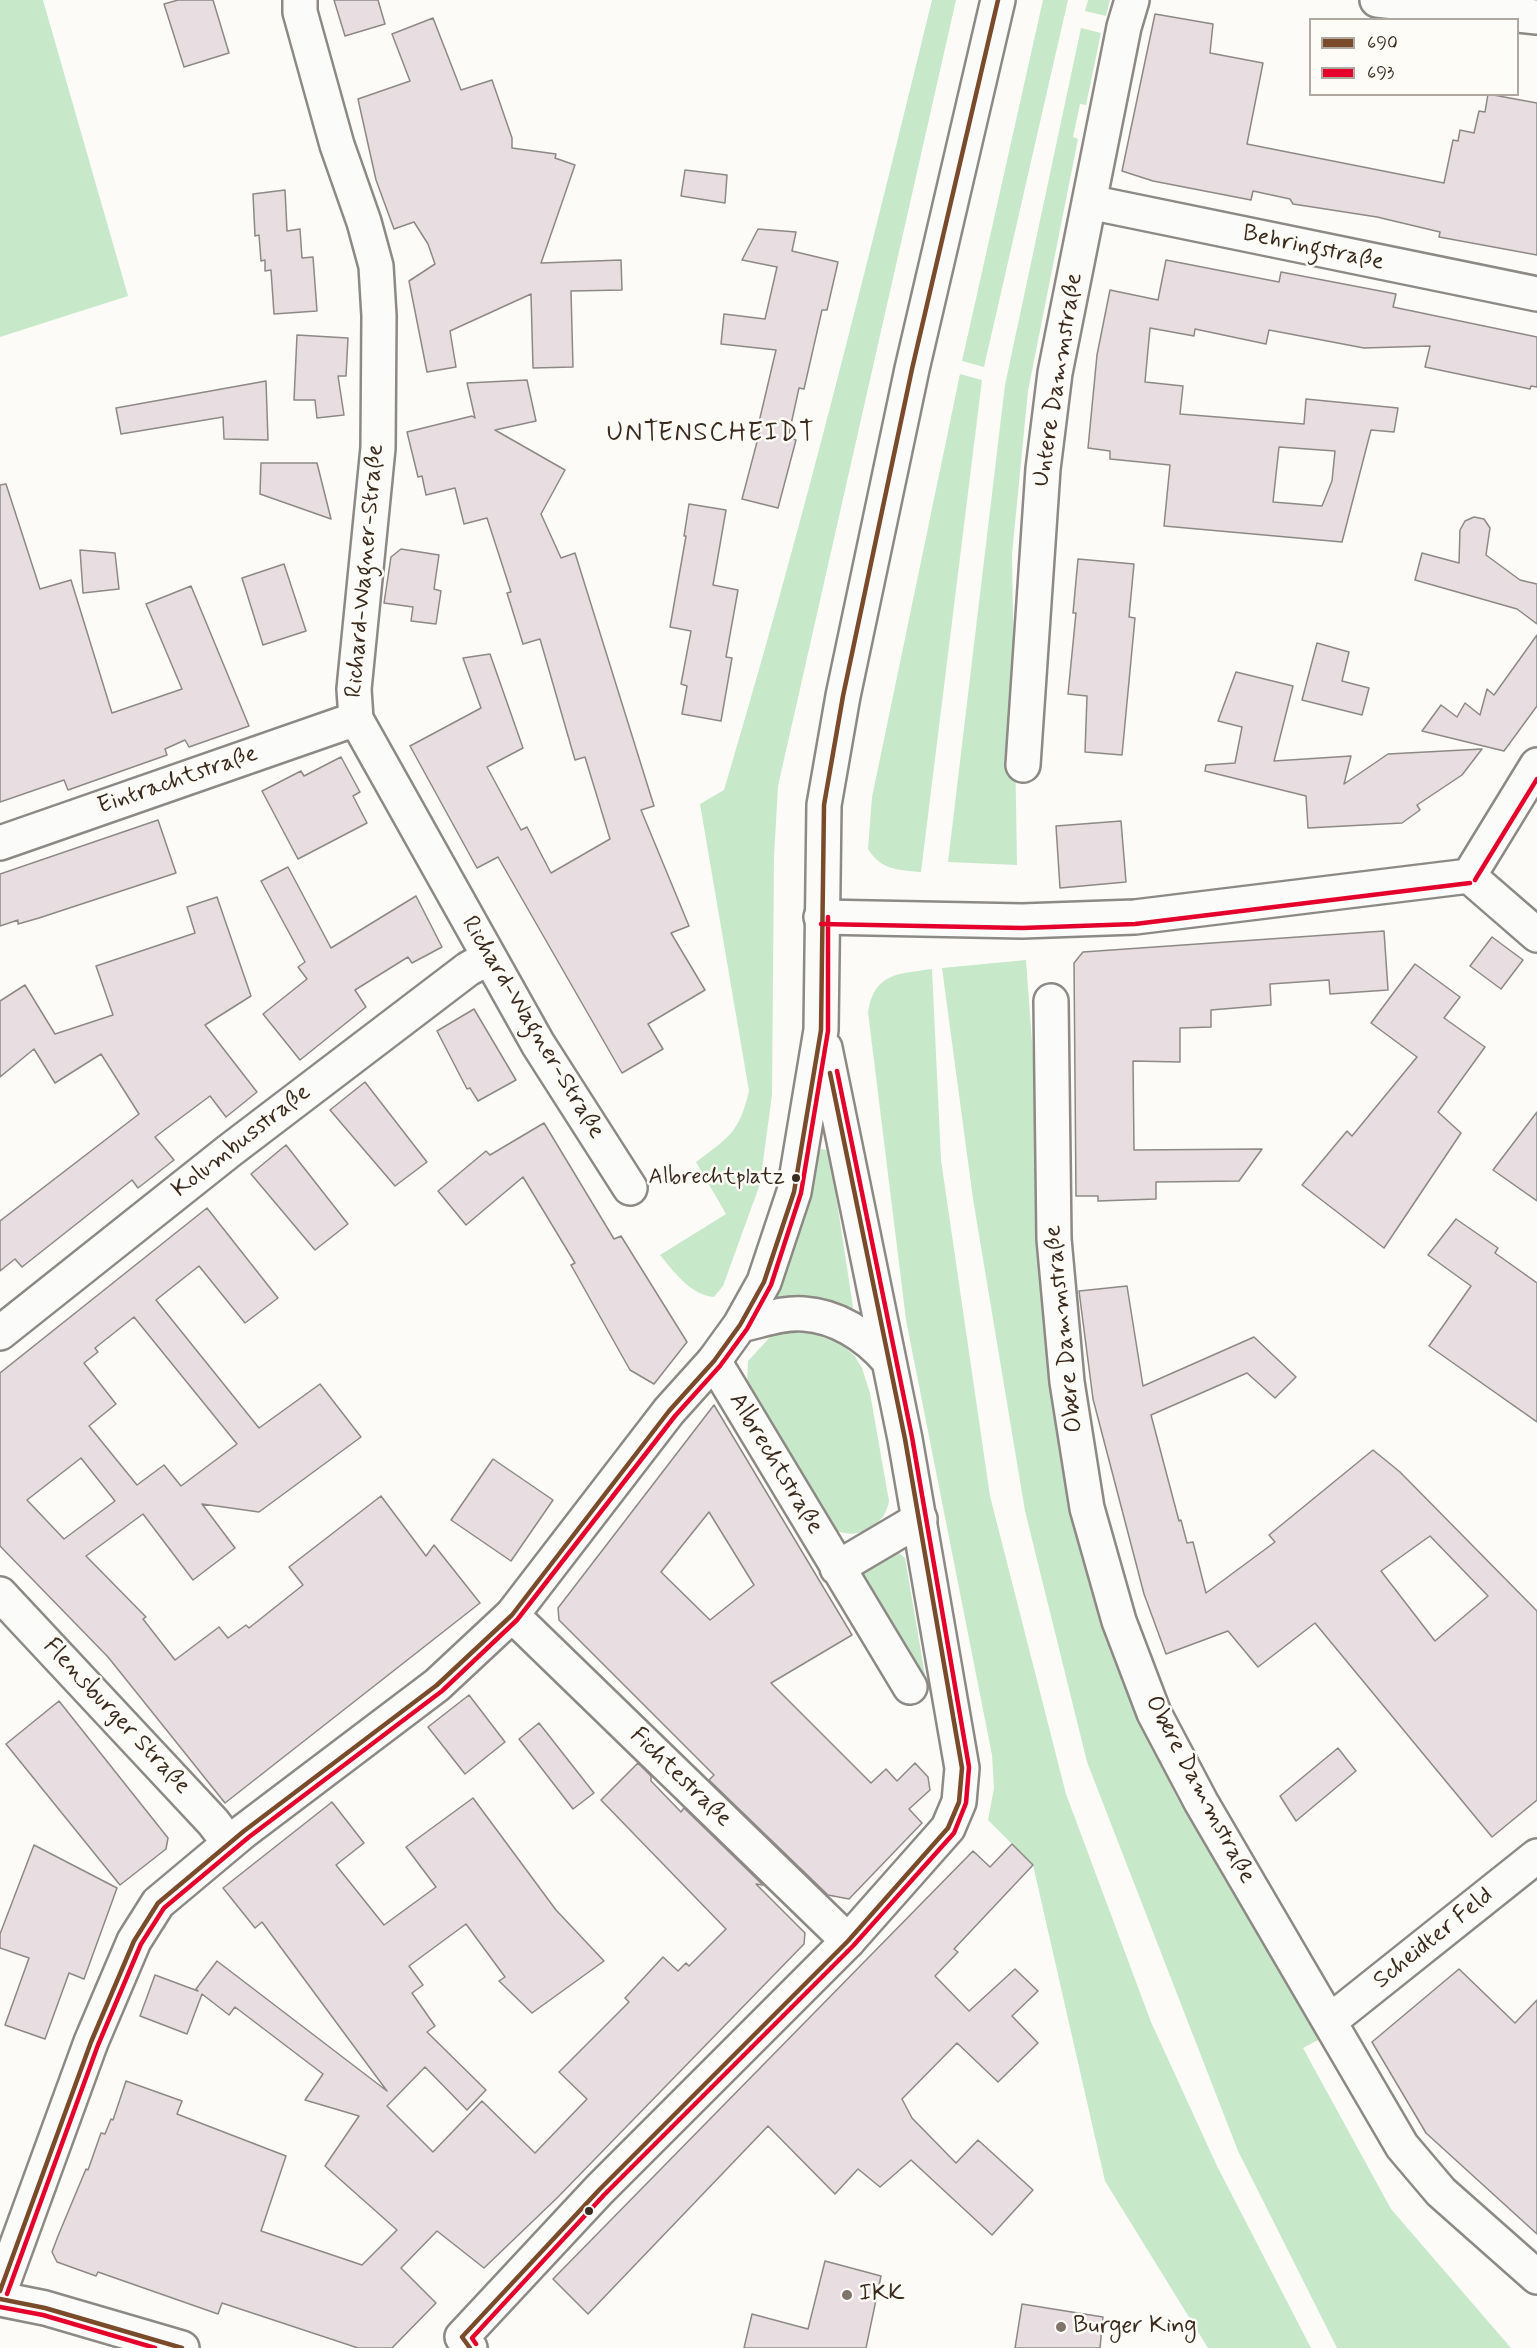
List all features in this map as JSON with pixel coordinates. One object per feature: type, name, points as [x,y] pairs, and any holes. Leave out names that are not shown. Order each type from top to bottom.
[{"type":"street","name":"Richard-Wagner-Straße","points":[[300,0],[300,12],[337,145],[364,222],[376,266],[379,316],[378,448],[354,690],[356,719],[538,1044],[630,1188]]},
{"type":"street","points":[[0,2290],[92,2042],[134,1941],[158,1903],[229,1843],[437,1685],[512,1616],[669,1411],[714,1361],[740,1325],[764,1282],[794,1192],[821,1029],[824,805],[843,696],[915,358],[998,0]]},
{"type":"street","name":"Untere Dammstraße","points":[[1023,765],[1042,470],[1055,373],[1132,0]]},
{"type":"street","points":[[1377,0],[1537,17]]},
{"type":"street","name":"Behringstraße","points":[[1089,202],[1537,294]]},
{"type":"street","name":"Eintrachtstraße","points":[[0,843],[356,719]]},
{"type":"street","points":[[1470,876],[1537,765]]},
{"type":"street","points":[[821,917],[1022,921],[1153,915],[1470,876],[1537,935]]},
{"type":"street","name":"Kolumbusstraße","points":[[0,1333],[230,1151],[468,969],[488,958]]},
{"type":"street","name":"Obere Dammstraße","points":[[1051,1001],[1054,1239],[1066,1382],[1088,1508],[1119,1621],[1154,1713],[1200,1802],[1402,2146],[1441,2192],[1537,2277]]},
{"type":"street","points":[[460,2344],[599,2190],[849,1941],[948,1828],[959,1802],[962,1768],[920,1519],[821,1029]]},
{"type":"street","points":[[740,1325],[790,1314],[818,1316],[853,1329],[871,1341],[887,1359]]},
{"type":"street","name":"Albrechtstraße","points":[[714,1361],[910,1687]]},
{"type":"street","points":[[837,1568],[920,1519]]},
{"type":"street","name":"Flensburger Straße","points":[[0,1594],[213,1822],[229,1843]]},
{"type":"street","name":"Fichtestraße","points":[[512,1616],[849,1941]]},
{"type":"street","name":"Scheidter Feld","points":[[1330,2021],[1537,1856]]},
{"type":"street","points":[[0,2299],[45,2308],[182,2348]]},
{"type":"green space","points":[[0,0],[43,0],[128,296],[0,337]]},
{"type":"green space","points":[[932,0],[956,0],[778,786],[774,857],[772,1095],[760,1184],[723,1286],[714,1297],[706,1296],[677,1275],[660,1255],[726,1214],[696,1162],[725,1140],[737,1125],[749,1091],[700,804],[724,790],[753,692],[833,396]]},
{"type":"green space","points":[[1043,0],[1068,0],[984,367],[962,361]]},
{"type":"green space","points":[[1088,0],[1110,0],[1106,16],[1085,11]]},
{"type":"green space","points":[[1081,28],[1101,33],[1086,105],[1080,104],[1073,137],[1078,139],[1028,391],[1012,554],[1017,865],[948,862],[1005,385]]},
{"type":"green space","points":[[960,374],[982,380],[921,872],[905,871],[884,865],[868,849],[872,797]]},
{"type":"green space","points":[[1026,960],[1038,1124],[1107,1628],[1176,1796],[1320,2039],[1303,2048],[1391,2209],[1511,2348],[1337,2348],[1238,2151],[1087,1762],[1025,1511],[973,1199],[942,968]]},
{"type":"green space","points":[[932,969],[941,1160],[990,1496],[1066,1794],[1151,2022],[1217,2166],[1311,2348],[1208,2348],[1105,2181],[1033,1865],[988,1820],[994,1788],[992,1755],[906,1320],[868,1012],[871,999],[882,982],[899,974]]},
{"type":"green space","points":[[821,1149],[827,1150],[830,1156],[853,1307],[851,1312],[779,1301],[775,1295],[786,1270],[816,1154]]},
{"type":"green space","points":[[792,1330],[831,1336],[854,1355],[862,1368],[870,1393],[889,1501],[882,1518],[876,1524],[860,1532],[842,1533],[833,1529],[747,1384],[748,1361],[771,1336]]},
{"type":"green space","points":[[891,1550],[905,1558],[927,1687],[861,1571]]},
{"type":"building","points":[[178,0],[213,0],[229,53],[184,67],[164,4]]},
{"type":"building","points":[[334,0],[378,0],[385,24],[345,36]]},
{"type":"building","points":[[1155,14],[1213,24],[1210,53],[1263,63],[1247,144],[1444,183],[1453,140],[1458,141],[1460,130],[1474,133],[1479,111],[1485,112],[1488,96],[1537,103],[1537,255],[1439,237],[1440,232],[1377,217],[1293,204],[1290,199],[1253,191],[1251,200],[1153,181],[1122,171]]},
{"type":"building","points":[[433,18],[461,90],[492,80],[512,138],[512,148],[556,154],[555,158],[575,165],[541,263],[621,260],[622,290],[571,291],[573,367],[533,368],[531,294],[450,331],[456,367],[427,372],[409,281],[435,264],[428,244],[414,222],[394,229],[376,180],[358,99],[410,81],[392,34]]},
{"type":"building","points":[[685,170],[727,175],[725,203],[681,196]]},
{"type":"building","points":[[285,190],[287,231],[300,229],[302,258],[313,257],[317,311],[274,314],[271,270],[265,271],[265,260],[261,261],[259,235],[255,236],[253,194]]},
{"type":"building","points":[[758,229],[796,232],[792,251],[838,262],[827,310],[822,310],[804,389],[799,388],[788,438],[796,440],[778,508],[742,499],[762,423],[759,422],[776,350],[721,344],[724,314],[765,319],[777,267],[742,260]]},
{"type":"building","points":[[1166,260],[1279,282],[1281,272],[1396,294],[1393,307],[1537,337],[1537,387],[1531,386],[1530,389],[1425,367],[1430,346],[1364,348],[1269,330],[1266,344],[1195,329],[1194,336],[1150,328],[1145,382],[1183,386],[1180,414],[1304,424],[1306,399],[1398,408],[1394,432],[1371,430],[1342,542],[1164,526],[1170,465],[1110,459],[1110,451],[1088,448],[1097,355],[1110,290],[1158,300]],"holes":[[[1279,447],[1335,451],[1332,481],[1322,506],[1273,502]]]},
{"type":"building","points":[[297,335],[348,338],[346,376],[338,376],[344,415],[317,418],[315,400],[294,400]]},
{"type":"building","points":[[527,380],[536,421],[495,430],[565,470],[541,514],[561,558],[575,553],[654,806],[641,810],[689,926],[671,933],[705,990],[648,1024],[663,1049],[622,1073],[498,857],[477,868],[410,746],[481,708],[463,658],[490,654],[523,748],[487,767],[521,830],[527,827],[551,873],[610,839],[585,757],[575,760],[540,639],[523,644],[507,593],[511,592],[487,518],[464,524],[455,488],[426,495],[422,476],[418,477],[407,432],[472,416],[475,418],[467,383]]},
{"type":"building","points":[[266,381],[268,440],[224,439],[223,417],[121,434],[116,408]]},
{"type":"building","points":[[261,463],[317,463],[331,519],[260,494]]},
{"type":"building","points":[[6,484],[40,589],[71,580],[112,713],[182,689],[146,604],[191,586],[249,726],[189,747],[185,740],[165,749],[167,755],[68,790],[64,780],[0,802],[0,485]]},
{"type":"building","points":[[689,504],[726,510],[713,585],[738,590],[726,657],[732,658],[721,721],[682,714],[687,686],[681,684],[691,631],[670,627],[686,536],[684,536]]},
{"type":"building","points":[[1474,517],[1484,519],[1490,528],[1486,555],[1520,580],[1537,584],[1537,624],[1517,609],[1415,580],[1422,553],[1459,563],[1460,530],[1465,521]]},
{"type":"building","points":[[401,549],[439,555],[434,589],[441,591],[436,624],[411,621],[413,607],[384,603],[391,557]]},
{"type":"building","points":[[80,550],[115,553],[119,589],[83,593]]},
{"type":"building","points":[[1078,559],[1134,564],[1129,617],[1135,618],[1122,755],[1085,752],[1087,696],[1068,694],[1076,613],[1073,613]]},
{"type":"building","points":[[284,564],[306,631],[263,645],[242,578]]},
{"type":"building","points":[[1537,635],[1537,706],[1504,751],[1422,731],[1441,705],[1457,717],[1465,703],[1480,715],[1487,689],[1494,695]]},
{"type":"building","points":[[1317,643],[1349,652],[1342,681],[1369,688],[1362,715],[1302,700]]},
{"type":"building","points":[[1236,672],[1293,686],[1274,761],[1351,756],[1344,784],[1388,754],[1482,749],[1462,775],[1417,805],[1420,810],[1402,823],[1308,828],[1306,796],[1205,771],[1206,765],[1235,763],[1242,727],[1218,721]]},
{"type":"building","points":[[341,757],[360,792],[353,796],[367,823],[298,859],[262,791],[301,771],[304,776]]},
{"type":"building","points":[[158,820],[176,873],[39,918],[18,924],[18,920],[0,926],[0,874]]},
{"type":"building","points":[[1121,821],[1126,882],[1060,888],[1056,826]]},
{"type":"building","points":[[288,867],[331,948],[416,896],[442,947],[412,963],[408,957],[355,990],[366,1007],[300,1060],[263,1014],[307,979],[298,967],[305,962],[261,881]]},
{"type":"building","points":[[217,897],[251,996],[205,1025],[257,1092],[226,1117],[210,1096],[155,1137],[174,1160],[138,1188],[132,1180],[22,1267],[15,1259],[0,1271],[0,1221],[139,1114],[101,1054],[55,1083],[34,1049],[0,1077],[0,1001],[25,985],[55,1034],[113,1015],[96,966],[195,933],[187,907]]},
{"type":"building","points":[[1384,931],[1388,990],[1330,994],[1329,980],[1270,984],[1271,1005],[1211,1010],[1211,1027],[1180,1028],[1180,1062],[1133,1061],[1134,1150],[1262,1149],[1239,1181],[1156,1182],[1156,1199],[1098,1201],[1098,1196],[1076,1196],[1074,963],[1083,952]]},
{"type":"building","points":[[1492,937],[1523,960],[1501,989],[1470,966]]},
{"type":"building","points":[[1415,964],[1460,997],[1444,1018],[1485,1047],[1438,1112],[1461,1133],[1384,1248],[1302,1185],[1347,1131],[1352,1136],[1417,1057],[1371,1023]]},
{"type":"building","points":[[474,1009],[516,1080],[478,1101],[470,1088],[467,1089],[437,1031]]},
{"type":"building","points":[[365,1082],[427,1162],[395,1186],[330,1110]]},
{"type":"building","points":[[1537,1112],[1537,1201],[1493,1170]]},
{"type":"building","points":[[544,1123],[614,1239],[621,1236],[687,1342],[654,1384],[630,1370],[571,1265],[575,1263],[523,1177],[466,1225],[438,1191],[486,1151],[490,1155]]},
{"type":"building","points":[[286,1145],[348,1224],[315,1250],[251,1174]]},
{"type":"building","points":[[207,1208],[278,1298],[245,1323],[199,1266],[156,1300],[259,1428],[320,1384],[361,1437],[259,1512],[202,1504],[235,1548],[193,1580],[143,1514],[86,1556],[146,1617],[143,1619],[175,1660],[219,1627],[228,1638],[246,1625],[249,1628],[303,1585],[289,1567],[381,1496],[426,1556],[434,1545],[480,1603],[225,1803],[108,1657],[0,1546],[0,1373]],"holes":[[[134,1317],[237,1444],[181,1486],[164,1465],[137,1485],[89,1426],[116,1404],[84,1363],[98,1352],[95,1348]],[[81,1458],[115,1501],[64,1539],[27,1500]]]},
{"type":"building","points":[[1456,1219],[1498,1248],[1495,1253],[1537,1283],[1537,1422],[1429,1346],[1471,1286],[1428,1255]]},
{"type":"building","points":[[1127,1286],[1143,1386],[1254,1337],[1296,1377],[1275,1398],[1247,1373],[1151,1415],[1179,1521],[1181,1520],[1187,1543],[1193,1542],[1206,1593],[1275,1542],[1269,1535],[1373,1450],[1400,1472],[1537,1611],[1537,1800],[1492,1837],[1315,1623],[1258,1667],[1228,1631],[1166,1654],[1144,1594],[1093,1399],[1079,1291]],"holes":[[[1430,1536],[1488,1596],[1435,1641],[1381,1571]]]},
{"type":"building","points":[[714,1405],[852,1635],[771,1683],[871,1783],[886,1769],[897,1781],[915,1763],[928,1777],[930,1790],[909,1809],[922,1823],[849,1899],[828,1895],[709,1780],[714,1775],[559,1620],[558,1608]],"holes":[[[709,1512],[754,1585],[710,1620],[661,1572]]]},
{"type":"building","points":[[493,1459],[553,1500],[511,1561],[451,1520]]},
{"type":"building","points":[[469,1695],[505,1742],[465,1774],[428,1727]]},
{"type":"building","points":[[59,1701],[168,1838],[166,1849],[120,1885],[6,1744]]},
{"type":"building","points":[[539,1723],[594,1793],[573,1809],[519,1739]]},
{"type":"building","points":[[1338,1748],[1356,1771],[1296,1821],[1280,1796]]},
{"type":"building","points":[[638,1763],[651,1776],[651,1781],[681,1812],[684,1808],[763,1885],[756,1884],[805,1933],[804,1944],[558,2197],[484,2268],[437,2231],[401,2268],[436,2303],[392,2348],[358,2348],[222,2303],[218,2314],[98,2272],[96,2276],[57,2262],[52,2252],[58,2236],[86,2169],[88,2170],[101,2133],[105,2134],[111,2119],[113,2120],[126,2081],[182,2101],[177,2114],[286,2156],[261,2231],[362,2265],[397,2230],[325,2166],[359,2116],[305,2100],[323,2074],[235,2007],[229,2015],[202,1994],[187,2034],[140,2016],[155,1975],[198,1991],[196,1989],[217,1961],[387,2091],[262,1922],[255,1928],[223,1888],[332,1802],[364,1843],[336,1865],[384,1925],[436,1887],[406,1847],[473,1798],[556,1910],[604,1961],[532,2013],[499,1981],[505,1977],[466,1924],[409,1966],[423,1985],[412,1993],[435,2026],[427,2032],[486,2090],[467,2110],[425,2067],[387,2106],[433,2152],[482,2101],[535,2153],[587,2099],[559,2072],[629,2002],[625,1998],[663,1957],[678,1971],[686,1963],[689,1966],[726,1929],[601,1800]]},
{"type":"building","points":[[1012,1844],[1033,1865],[954,1949],[958,1952],[935,1976],[969,2011],[1015,1969],[1038,1991],[1012,2016],[1038,2043],[998,2082],[957,2043],[902,2099],[912,2118],[956,2163],[978,2140],[1033,2190],[992,2235],[911,2160],[880,2187],[858,2169],[835,2194],[768,2126],[588,2314],[553,2279],[973,1851],[990,1867]]},
{"type":"building","points":[[34,1845],[117,1888],[84,1979],[69,1973],[45,2039],[5,2025],[29,1958],[0,1948],[0,1934]]},
{"type":"building","points":[[1459,1969],[1515,2023],[1537,2000],[1537,2234],[1426,2133],[1372,2042]]},
{"type":"building","name":"IKK","points":[[825,2261],[881,2276],[866,2348],[744,2348],[752,2314],[808,2329]]},
{"type":"building","name":"Burger King","points":[[1022,2304],[1103,2317],[1100,2348],[1015,2348]]},
{"type":"transit line","name":"690","points":[[0,2291],[91,2042],[134,1941],[158,1903],[244,1831],[437,1685],[512,1615],[669,1411],[714,1361],[740,1325],[764,1282],[794,1192],[821,1030],[824,805],[843,696],[912,369],[998,0]]},
{"type":"transit line","name":"693","points":[[1475,880],[1537,779]]},
{"type":"transit line","name":"693","points":[[821,924],[1022,928],[1135,924],[1470,883]]},
{"type":"transit line","name":"693","points":[[7,2294],[98,2045],[141,1944],[164,1908],[249,1837],[442,1691],[517,1620],[675,1416],[720,1366],[747,1329],[771,1285],[801,1193],[828,1031],[828,917]]},
{"type":"transit line","name":"693","points":[[476,2344],[472,2338],[604,2195],[853,1946],[954,1833],[966,1803],[969,1767],[912,1437],[837,1071]]},
{"type":"transit line","name":"690","points":[[470,2348],[462,2337],[599,2190],[848,1941],[948,1828],[959,1802],[962,1768],[905,1439],[830,1073]]},
{"type":"transit line","name":"690","points":[[0,2299],[45,2308],[182,2348]]},
{"type":"transit line","name":"693","points":[[0,2307],[43,2315],[155,2348]]},
{"type":"place","name":"Albrechtplatz","points":[[796,1178]]},
{"type":"place","name":"IKK","points":[[847,2295]]},
{"type":"place","name":"Burger King","points":[[1061,2327]]},
{"type":"district","name":"UNTENSCHEIDT","points":[[711,435]]}]
